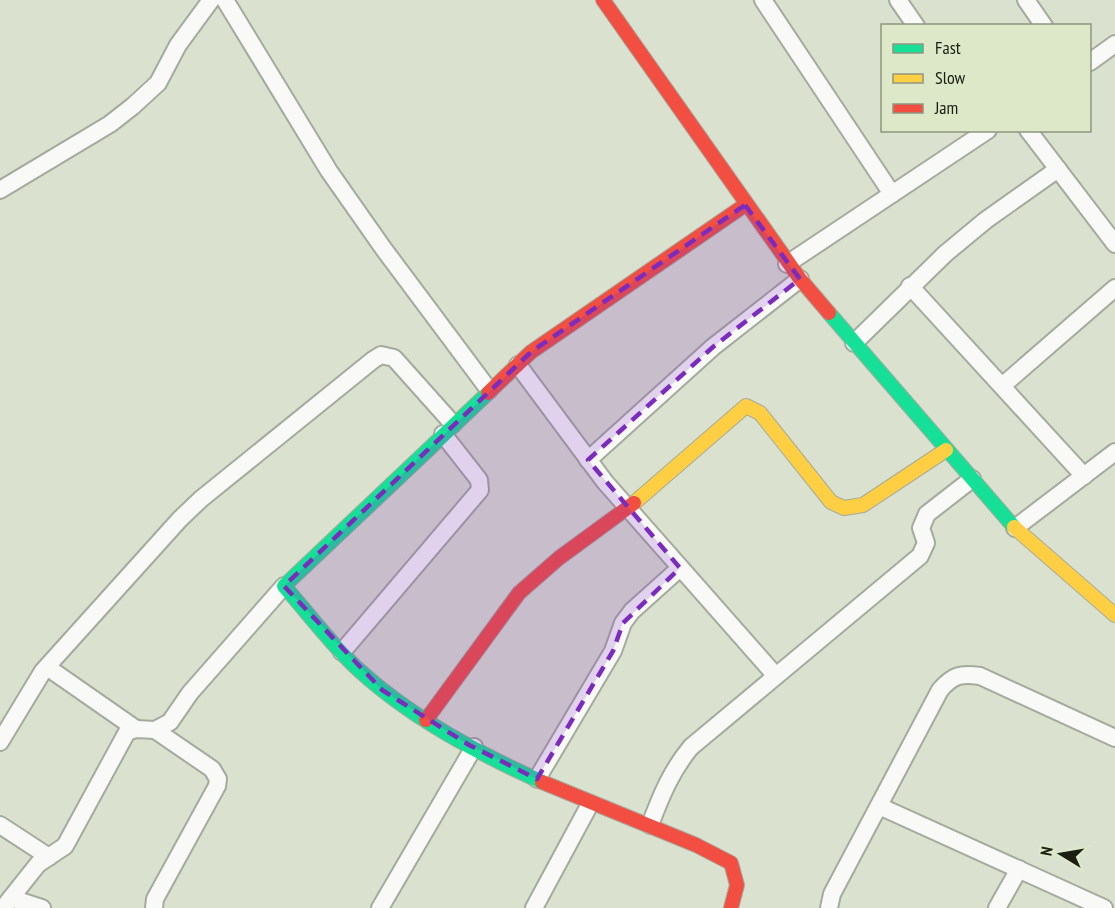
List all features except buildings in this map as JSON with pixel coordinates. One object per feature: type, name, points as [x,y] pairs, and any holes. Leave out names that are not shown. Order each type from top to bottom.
[{"type":"street","points":[[0,190],[110,124],[133,106],[158,83],[178,45],[211,0]]},
{"type":"street","points":[[225,0],[329,171],[382,248],[489,390]]},
{"type":"street","points":[[603,0],[745,205],[800,279],[1015,528],[1115,615]]},
{"type":"street","points":[[763,0],[892,194]]},
{"type":"street","points":[[898,0],[915,24]]},
{"type":"street","points":[[1026,0],[1043,24]]},
{"type":"street","points":[[1091,61],[1115,44]]},
{"type":"street","points":[[788,264],[985,132]]},
{"type":"street","points":[[1030,132],[1115,244]]},
{"type":"street","points":[[854,343],[910,286],[986,220],[1058,169]]},
{"type":"street","points":[[7,903],[38,864],[65,846],[127,732],[136,729],[155,730],[170,722],[203,677],[284,586],[531,352],[745,205]]},
{"type":"street","points":[[588,460],[705,354],[800,279]]},
{"type":"street","points":[[910,286],[1084,476]]},
{"type":"street","points":[[1002,386],[1115,288]]},
{"type":"street","points":[[0,742],[47,667],[201,499],[381,355],[394,358],[448,429],[479,480],[480,490],[342,652]]},
{"type":"street","points":[[518,365],[588,460],[776,676]]},
{"type":"street","points":[[426,720],[519,593],[559,558],[628,508],[746,406],[760,413],[831,502],[844,508],[863,505],[946,450]]},
{"type":"street","points":[[1015,528],[1115,452]]},
{"type":"street","points":[[650,825],[666,783],[676,765],[707,732],[920,556],[926,543],[921,528],[927,514],[972,480]]},
{"type":"street","points":[[537,779],[613,651],[623,622],[680,568]]},
{"type":"street","points":[[284,586],[342,652],[382,690],[426,720],[474,747],[590,804],[650,825],[730,863],[738,875],[739,887],[731,908]]},
{"type":"street","points":[[47,667],[136,729]]},
{"type":"street","points":[[829,908],[832,894],[940,690],[950,678],[963,673],[980,676],[1115,738]]},
{"type":"street","points":[[154,908],[155,899],[217,786],[218,779],[212,770],[155,730]]},
{"type":"street","points":[[380,908],[474,747]]},
{"type":"street","points":[[534,908],[590,804]]},
{"type":"street","points":[[879,806],[1095,906]]},
{"type":"street","points":[[0,825],[49,857]]},
{"type":"street","points":[[997,908],[1019,869]]},
{"type":"street","points":[[7,903],[42,908]]},
{"type":"highlighted area","points":[[745,205],[800,279],[713,347],[588,460],[680,568],[623,623],[613,651],[537,779],[469,745],[382,690],[284,586],[531,352]]},
{"type":"traffic: fast","points":[[829,313],[1014,527]]},
{"type":"traffic: fast","points":[[488,393],[284,586],[340,651],[360,671],[402,705],[447,734],[542,782]]},
{"type":"traffic: slow","points":[[634,503],[746,406],[760,413],[831,502],[844,508],[863,505],[946,450]]},
{"type":"traffic: slow","points":[[1014,527],[1115,615]]},
{"type":"traffic: jam","points":[[603,0],[800,279],[829,313]]},
{"type":"traffic: jam","points":[[488,393],[531,352],[745,205]]},
{"type":"traffic: jam","points":[[426,720],[519,593],[559,558],[634,503]]},
{"type":"traffic: jam","points":[[542,782],[696,845],[731,863],[737,885],[731,908]]}]
